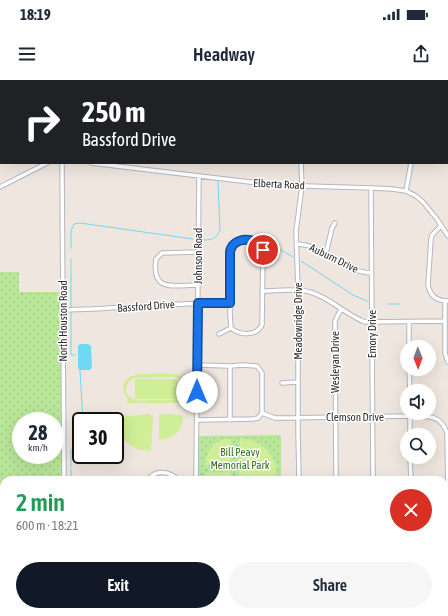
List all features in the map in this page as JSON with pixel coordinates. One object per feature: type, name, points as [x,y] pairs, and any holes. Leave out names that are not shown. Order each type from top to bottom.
[{"type":"street","points":[[59,80],[138,80]]},
{"type":"street","points":[[33,164],[35,168]]},
{"type":"street","points":[[0,181],[2,187],[44,164]]},
{"type":"street","name":"North Houston Road","points":[[62,164],[64,476]]},
{"type":"street","name":"Elberta Road","points":[[99,164],[274,185],[392,189],[416,196],[448,236]]},
{"type":"street","points":[[139,164],[139,169]]},
{"type":"street","name":"Meadowridge Drive","points":[[299,476],[298,290],[296,231],[302,186],[301,164]]},
{"type":"street","points":[[406,192],[411,164]]},
{"type":"street","name":"Johnson Road","points":[[196,476],[198,176]]},
{"type":"street","name":"Emory Drive","points":[[371,188],[373,476]]},
{"type":"street","points":[[326,253],[332,228],[335,223]]},
{"type":"street","points":[[441,226],[432,235],[431,239],[428,285],[429,292],[433,297],[446,301],[445,353],[448,362]]},
{"type":"street","points":[[240,240],[253,240],[262,247],[262,321],[259,330],[252,333],[239,333],[231,328],[230,252],[235,242],[240,240]]},
{"type":"street","name":"Auburn Drive","points":[[297,244],[305,244],[326,253],[351,268],[358,271],[371,273]]},
{"type":"street","points":[[198,252],[162,253],[156,260],[155,268],[157,280],[163,284],[198,285]]},
{"type":"street","points":[[262,291],[298,290],[315,294],[365,322],[445,321]]},
{"type":"street","name":"Bassford Drive","points":[[63,310],[103,310],[149,305],[230,303]]},
{"type":"street","name":"Wesleyan Drive","points":[[336,476],[335,322],[341,309]]},
{"type":"street","points":[[409,322],[409,340]]},
{"type":"street","points":[[219,334],[231,328]]},
{"type":"street","points":[[259,330],[263,334]]},
{"type":"street","points":[[197,365],[252,365],[257,366],[262,373],[262,413],[258,418],[197,420]]},
{"type":"street","points":[[230,366],[230,420]]},
{"type":"street","points":[[282,383],[298,382]]},
{"type":"street","name":"Clemson Drive","points":[[262,413],[275,418],[400,416]]},
{"type":"street","name":"Clemson Drive","points":[[436,419],[446,428],[447,433],[448,498]]},
{"type":"street","points":[[410,464],[411,476]]},
{"type":"street","points":[[151,476],[163,472],[174,476]]},
{"type":"green space","points":[[0,272],[19,272],[19,292],[63,292],[64,412],[12,412],[12,464],[64,464],[64,476],[0,476]]},
{"type":"green space","points":[[154,373],[175,374],[181,377],[185,380],[189,387],[184,403],[127,403],[128,399],[123,390],[123,385],[128,378],[136,375]],"holes":[[[175,377],[184,383],[186,389],[185,394],[177,399],[138,400],[127,395],[126,388],[128,382],[134,378]]]},
{"type":"green space","points":[[135,379],[177,379],[177,399],[135,399]]},
{"type":"green space","points":[[150,414],[153,418],[151,451],[131,446],[124,440],[124,416]]},
{"type":"green space","points":[[160,414],[183,415],[183,420],[177,433],[169,438],[159,440],[159,416]]},
{"type":"green space","name":"Bill Peavy Memorial Park","points":[[281,435],[281,476],[199,476],[199,436]]},
{"type":"green space","points":[[240,438],[255,442],[267,450],[274,461],[276,476],[240,476]]},
{"type":"green space","points":[[225,439],[231,439],[230,464],[205,465],[210,448]]},
{"type":"green space","points":[[230,472],[230,476],[205,476],[205,473]]},
{"type":"water","points":[[80,344],[88,344],[91,346],[92,367],[90,370],[80,370],[78,368],[78,346]]},
{"type":"waterway","points":[[204,240],[214,238],[218,235],[220,230],[218,181]]},
{"type":"waterway","points":[[71,248],[71,231],[74,224],[80,223],[193,239]]},
{"type":"waterway","points":[[268,242],[293,257]]},
{"type":"waterway","points":[[71,259],[71,308]]},
{"type":"waterway","points":[[301,261],[353,295],[367,301]]},
{"type":"waterway","points":[[388,304],[400,304]]},
{"type":"waterway","points":[[71,312],[71,355],[75,355]]},
{"type":"waterway","points":[[80,370],[82,412]]},
{"type":"waterway","points":[[71,467],[72,449]]},
{"type":"waterway","points":[[71,469],[71,476]]},
{"type":"route","points":[[197,392],[198,303],[230,303],[230,252],[235,242],[240,240],[253,240],[259,243],[263,250]]}]
